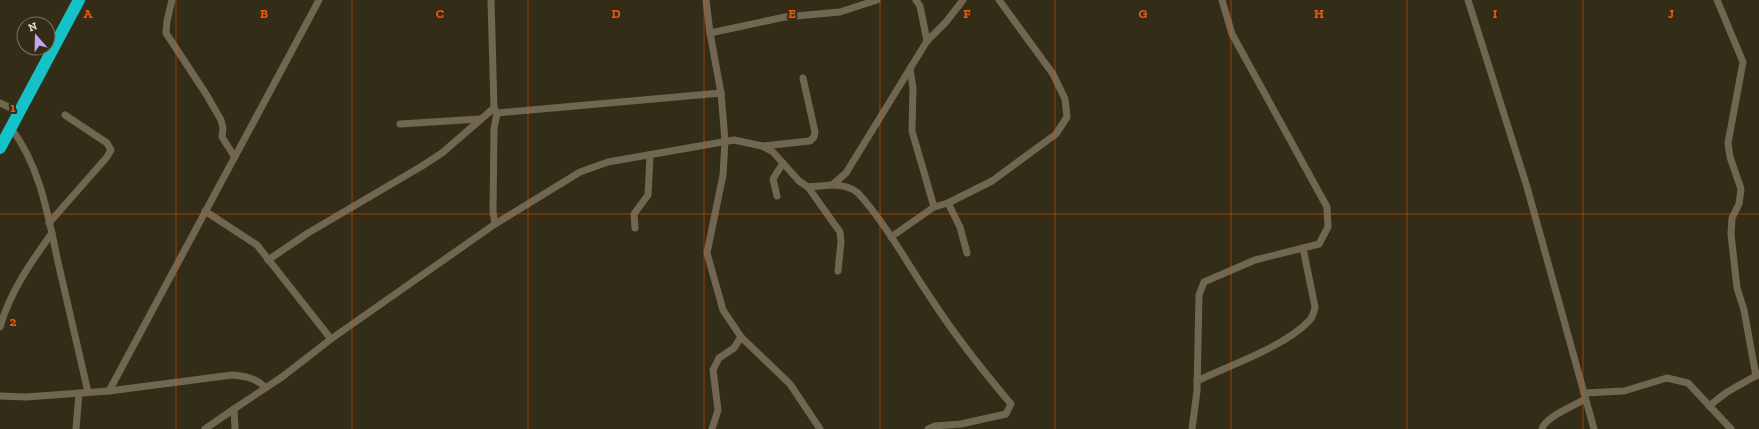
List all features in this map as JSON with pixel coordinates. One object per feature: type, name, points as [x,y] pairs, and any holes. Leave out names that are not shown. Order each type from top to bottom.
[{"type":"highway","points":[[0,148],[80,0]]},
{"type":"street","points":[[172,0],[166,33],[206,94],[221,120],[223,128],[222,137],[234,156]]},
{"type":"street","points":[[109,391],[319,0]]},
{"type":"street","points":[[491,0],[496,110],[494,129],[493,212],[495,224]]},
{"type":"street","points":[[706,0],[710,33],[721,93],[725,141],[723,175],[707,253],[723,310],[741,337],[790,384],[820,429]]},
{"type":"street","points":[[710,33],[785,17],[840,12],[877,0]]},
{"type":"street","points":[[916,0],[920,6],[927,41]]},
{"type":"street","points":[[832,185],[846,173],[927,41],[946,22],[963,0]]},
{"type":"street","points":[[891,237],[934,207],[948,203],[992,181],[1056,134],[1067,117],[1065,99],[1053,74],[999,0]]},
{"type":"street","points":[[1192,429],[1197,381],[1199,294],[1204,282],[1255,260],[1319,244],[1328,227],[1326,207],[1232,34],[1222,0]]},
{"type":"street","points":[[1468,0],[1526,187],[1594,429]]},
{"type":"street","points":[[1709,406],[1727,392],[1758,375],[1744,310],[1737,288],[1731,234],[1732,218],[1739,204],[1741,189],[1730,157],[1728,143],[1743,62],[1717,0]]},
{"type":"street","points":[[910,69],[913,88],[912,131],[934,207]]},
{"type":"street","points":[[762,146],[810,140],[814,138],[815,132],[803,78]]},
{"type":"street","points":[[268,260],[308,233],[442,153],[481,119],[496,110],[721,93]]},
{"type":"street","points":[[0,103],[19,112]]},
{"type":"street","points":[[49,223],[108,157],[111,150],[107,143],[65,115]]},
{"type":"street","points":[[400,124],[481,119]]},
{"type":"street","points":[[11,128],[23,145],[30,159],[52,233],[88,392]]},
{"type":"street","points":[[205,429],[265,387],[282,377],[331,339],[495,224],[580,172],[608,162],[650,156],[734,140],[762,146],[773,152],[799,181],[808,187],[840,232],[841,242],[838,271]]},
{"type":"street","points":[[635,228],[634,214],[648,195],[650,156]]},
{"type":"street","points":[[777,196],[774,179],[783,163]]},
{"type":"street","points":[[808,187],[842,185],[856,192],[891,237],[932,302],[1011,404],[1006,414],[961,424],[935,426],[928,429]]},
{"type":"street","points":[[948,203],[960,226],[967,253]]},
{"type":"street","points":[[205,211],[257,245],[331,339]]},
{"type":"street","points":[[0,327],[7,304],[24,274],[52,233]]},
{"type":"street","points":[[1197,381],[1268,348],[1310,320],[1314,314],[1315,307],[1303,248]]},
{"type":"street","points":[[712,429],[718,410],[713,370],[719,358],[734,348],[741,337]]},
{"type":"street","points":[[0,396],[26,397],[109,391],[232,375],[245,376],[258,381],[265,387]]},
{"type":"street","points":[[1542,429],[1544,423],[1585,396],[1624,391],[1667,378],[1688,383],[1731,429]]},
{"type":"street","points":[[76,429],[79,393]]},
{"type":"street","points":[[234,409],[235,429]]}]
